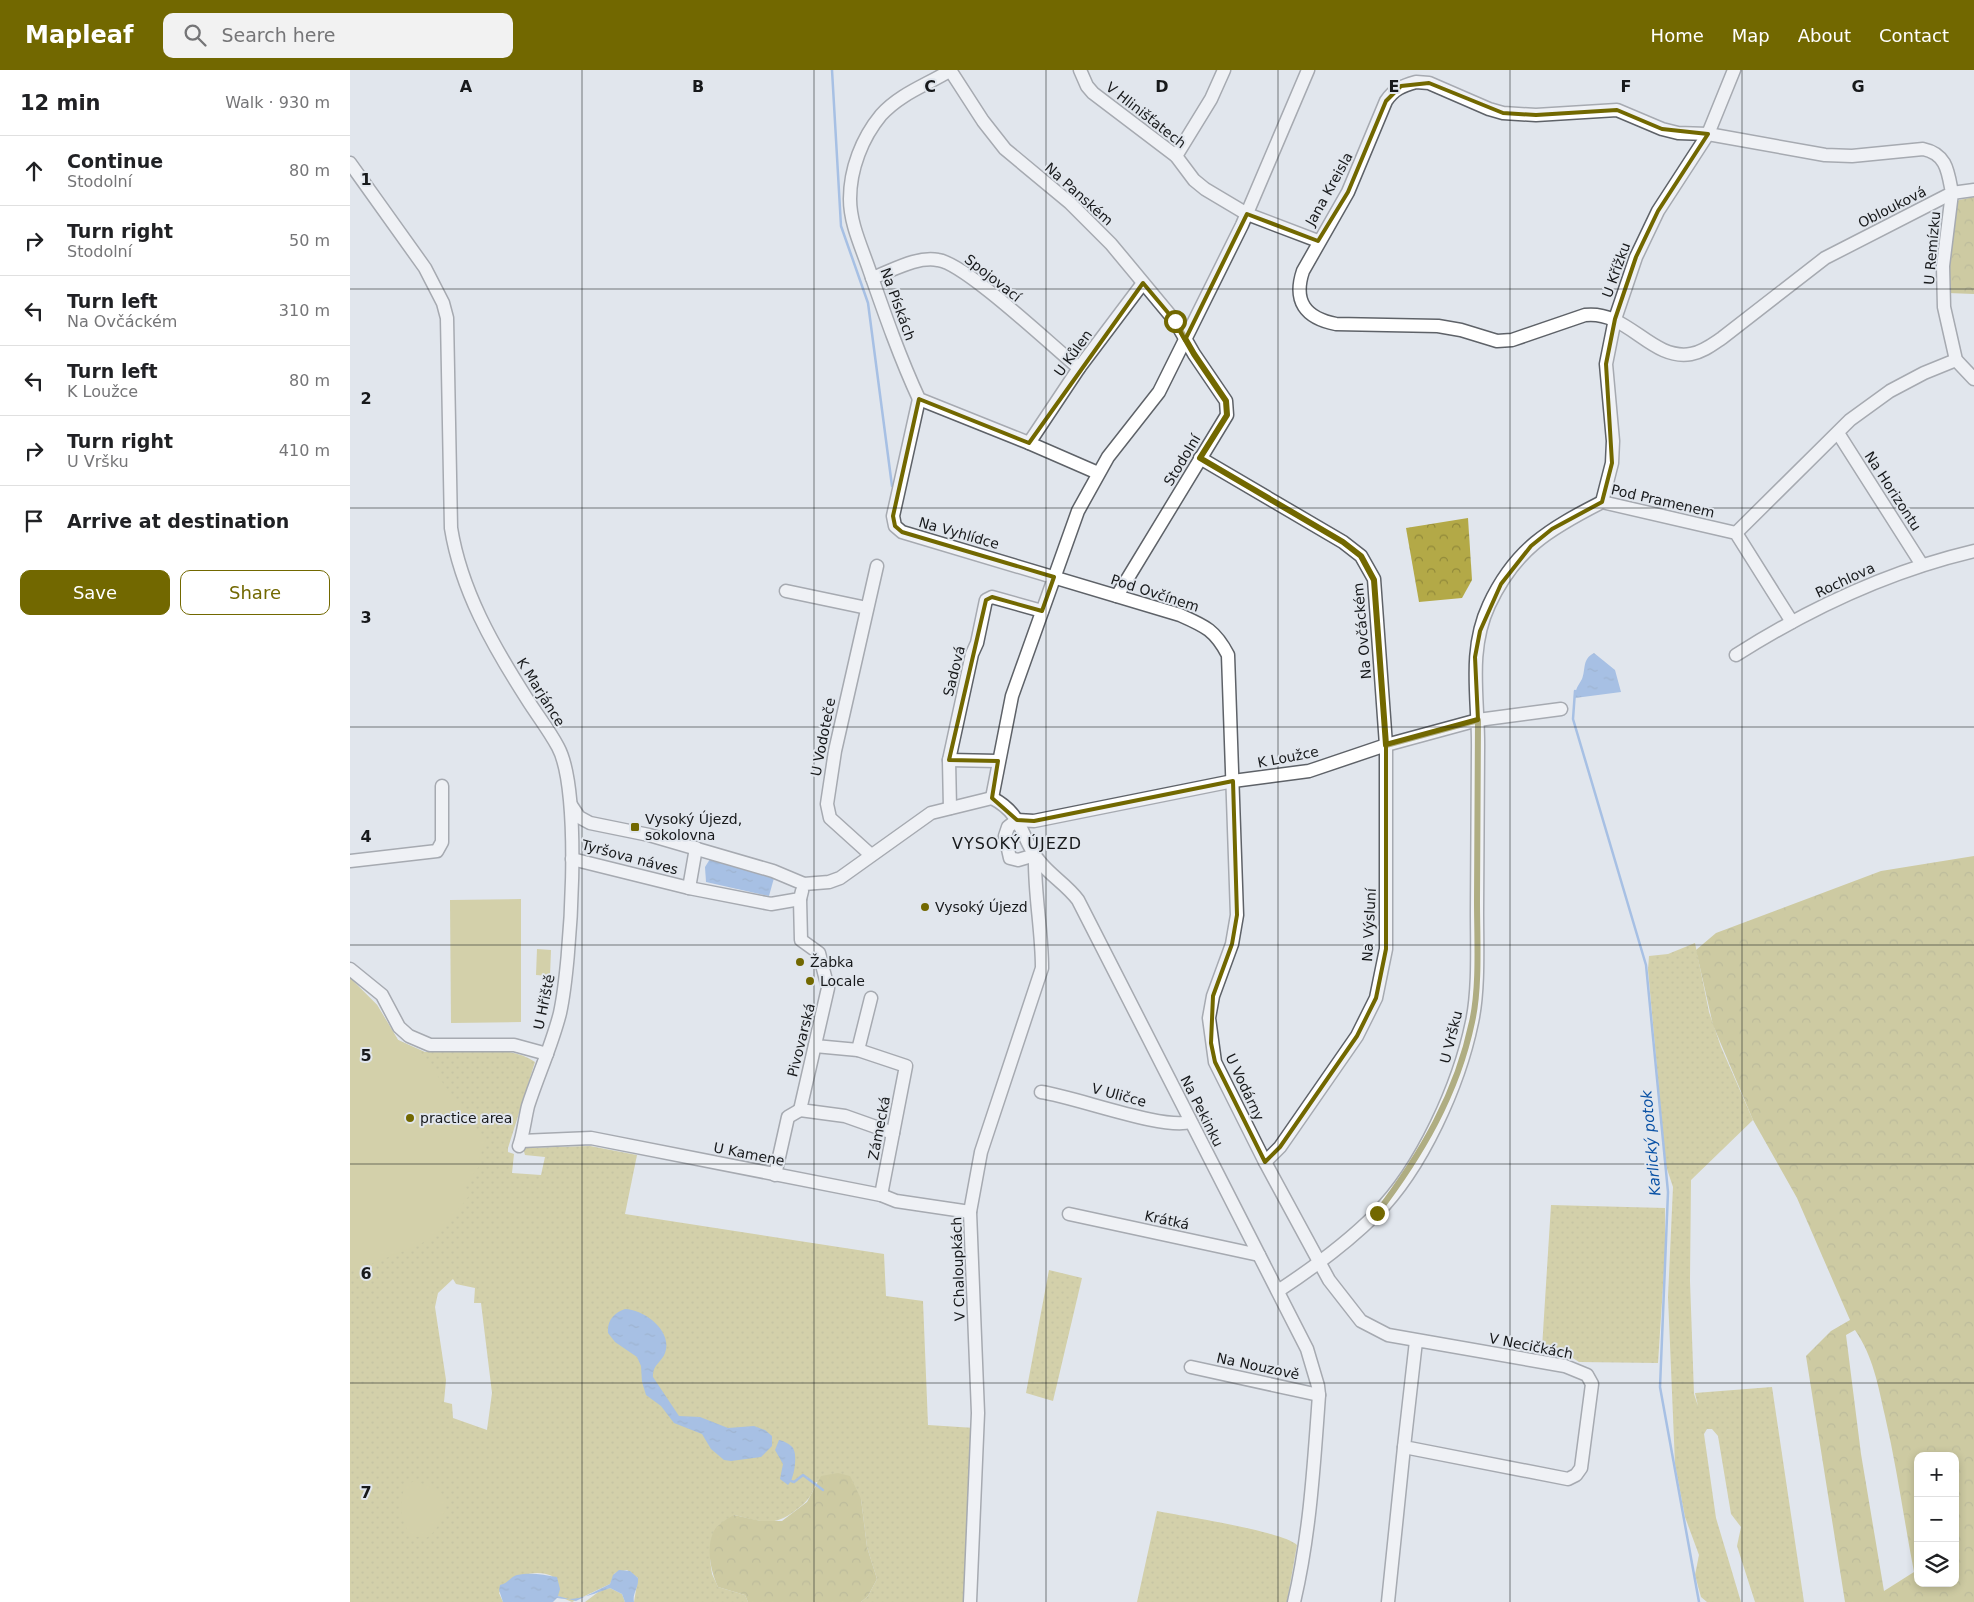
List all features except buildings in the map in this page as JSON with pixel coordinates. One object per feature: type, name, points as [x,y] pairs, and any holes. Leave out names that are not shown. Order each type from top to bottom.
[{"type":"street","name":"Na Pískách","points":[[919,399],[906,370],[872,278],[851,213],[850,183],[857,155],[873,126],[887,110],[918,87],[951,70]]},
{"type":"street","name":"Na Panském","points":[[951,70],[983,122],[1005,149],[1070,203],[1111,244],[1175,321],[1185,340]]},
{"type":"street","name":"V Hlinišťatech","points":[[1080,70],[1087,86],[1093,93],[1176,156],[1194,180],[1247,214],[1318,241]]},
{"type":"street","points":[[1176,156],[1211,99],[1224,70]]},
{"type":"street","points":[[1017,820],[1008,827],[1006,836],[1010,858],[1018,860],[1035,855],[1017,820],[1001,803],[992,798],[998,761],[1012,696],[1078,511],[1108,457],[1159,392],[1247,214],[1308,70]]},
{"type":"street","name":"U Křížku","points":[[1602,502],[1612,463],[1613,441],[1606,364],[1615,319],[1636,257],[1658,211],[1708,134],[1734,70]]},
{"type":"street","name":"Jana Kreisla","points":[[1615,319],[1597,314],[1585,316],[1512,340],[1497,341],[1461,330],[1438,326],[1336,324],[1321,321],[1306,310],[1299,296],[1299,282],[1302,271],[1318,241],[1352,184],[1386,101],[1392,92],[1401,86],[1416,82],[1429,83],[1489,109],[1503,113],[1536,115],[1618,110],[1662,129],[1678,133],[1708,134]]},
{"type":"street","points":[[1708,134],[1825,155],[1852,156],[1923,149],[1933,151],[1942,158],[1947,166],[1952,193],[1974,190]]},
{"type":"street","name":"K Marjánce","points":[[350,163],[425,268],[444,303],[447,318],[451,528],[454,544],[472,599],[491,640],[558,747],[566,770],[571,804]]},
{"type":"street","name":"Oblouková","points":[[1615,319],[1662,350],[1676,354],[1692,354],[1722,338],[1825,258],[1952,193]]},
{"type":"street","name":"U Remízku","points":[[1952,193],[1943,266],[1944,307],[1956,360]]},
{"type":"street","name":"Spojovací","points":[[872,278],[923,260],[948,262],[958,268],[1079,368]]},
{"type":"street","name":"U Kůlen","points":[[1030,443],[1079,368],[1143,283]]},
{"type":"street","name":"Stodolní","points":[[1117,596],[1227,415],[1226,401],[1185,340]]},
{"type":"street","points":[[1792,622],[1736,533],[1850,420],[1890,391],[1924,373],[1956,360],[1974,379]]},
{"type":"street","points":[[919,399],[1030,443],[1098,473]]},
{"type":"street","name":"Na Vyhlídce","points":[[919,399],[893,516],[898,529],[1054,577]]},
{"type":"street","name":"Na Horizontu","points":[[1838,433],[1922,565]]},
{"type":"street","name":"Na Ovčáckém","points":[[1200,458],[1343,542],[1361,556],[1374,580],[1386,745]]},
{"type":"street","name":"Pod Pramenem","points":[[1478,720],[1475,657],[1480,631],[1489,606],[1515,563],[1552,529],[1602,502],[1736,533]]},
{"type":"street","name":"Rochlova","points":[[1736,655],[1792,622],[1883,578],[1974,551]]},
{"type":"street","name":"U Vodoteče","points":[[871,855],[830,818],[827,804],[834,751],[877,566]]},
{"type":"street","name":"Pod Ovčínem","points":[[1054,577],[1180,615],[1208,627],[1219,638],[1228,655],[1233,781]]},
{"type":"street","points":[[786,591],[867,608]]},
{"type":"street","name":"Sadová","points":[[950,808],[949,760],[986,600],[992,596],[1042,611]]},
{"type":"street","name":"K Loužce","points":[[1017,820],[1034,820],[1233,781],[1309,771],[1386,745],[1478,720],[1561,709]]},
{"type":"street","name":"U Vršku","points":[[1278,1291],[1320,1264],[1377,1213],[1408,1173],[1437,1124],[1454,1083],[1472,1021],[1477,954],[1478,720]]},
{"type":"street","name":"Na Výsluní","points":[[1265,1162],[1280,1147],[1357,1036],[1376,998],[1386,949],[1386,745]]},
{"type":"street","points":[[949,760],[998,761]]},
{"type":"street","name":"U Vodárny","points":[[1233,781],[1237,914],[1232,944],[1213,996],[1210,1018],[1211,1043],[1215,1062],[1265,1162],[1329,1280],[1361,1321],[1388,1335],[1416,1341]]},
{"type":"street","points":[[350,860],[437,851],[442,842],[442,786]]},
{"type":"street","name":"Tyršova náves","points":[[571,804],[578,817],[590,823],[649,835],[696,848],[773,871],[804,884],[829,882],[840,878],[922,818],[950,808],[992,798]]},
{"type":"street","name":"Tyršova náves","points":[[571,804],[572,859],[689,888],[771,904],[800,899]]},
{"type":"street","name":"Tyršova náves","points":[[689,888],[696,848]]},
{"type":"street","name":"Na Pekinku","points":[[1035,855],[1066,885],[1078,900],[1307,1349],[1319,1395],[1313,1481],[1300,1576],[1294,1602]]},
{"type":"street","name":"V Chaloupkách","points":[[970,1602],[978,1413],[970,1212],[981,1152],[1042,968],[1042,951],[1034,881],[1035,855]]},
{"type":"street","name":"U Hřiště","points":[[520,1144],[522,1127],[559,1015],[566,973],[572,859]]},
{"type":"street","points":[[800,899],[804,884]]},
{"type":"street","name":"Pivovarská","points":[[774,1175],[788,1117],[800,1110],[828,988],[819,953],[801,940],[800,899]]},
{"type":"street","points":[[350,969],[382,996],[399,1027],[409,1036],[430,1044],[514,1045],[547,1054]]},
{"type":"street","points":[[815,1046],[858,1050],[871,998]]},
{"type":"street","name":"Zámecká","points":[[858,1050],[906,1066],[881,1195]]},
{"type":"street","name":"V Uličce","points":[[1041,1092],[1150,1119],[1180,1125],[1190,1122]]},
{"type":"street","points":[[800,1110],[852,1118],[893,1134]]},
{"type":"street","name":"U Kamene","points":[[520,1144],[591,1138],[881,1195],[896,1201],[970,1212]]},
{"type":"street","name":"Krátká","points":[[1069,1214],[1259,1255]]},
{"type":"street","points":[[1388,1602],[1416,1341]]},
{"type":"street","name":"V Necičkách","points":[[1404,1447],[1568,1479],[1576,1475],[1583,1461],[1592,1384],[1587,1375],[1564,1366],[1416,1341]]},
{"type":"street","name":"Na Nouzově","points":[[1192,1367],[1319,1395]]},
{"type":"highlighted area","points":[[1429,83],[1503,113],[1536,115],[1617,110],[1662,129],[1708,134],[1658,211],[1636,257],[1615,319],[1606,364],[1612,463],[1602,502],[1552,529],[1531,546],[1501,584],[1480,631],[1475,657],[1478,720],[1386,745],[1386,949],[1376,998],[1357,1036],[1280,1147],[1265,1162],[1215,1062],[1211,1043],[1213,996],[1232,944],[1237,915],[1233,781],[1034,821],[1017,820],[992,798],[998,761],[949,760],[986,600],[992,597],[1042,611],[1054,577],[902,532],[895,526],[893,516],[919,399],[1029,443],[1143,283],[1175,321],[1185,340],[1247,214],[1318,241],[1348,192],[1386,101],[1401,86]]},
{"type":"shaded area","points":[[521,899],[521,1022],[451,1023],[450,900]]},
{"type":"shaded area","points":[[1695,943],[1709,1012],[1721,1047],[1753,1120],[1691,1180],[1690,1281],[1694,1394],[1698,1406],[1695,1393],[1772,1387],[1804,1602],[1755,1602],[1737,1546],[1741,1527],[1731,1514],[1718,1436],[1712,1429],[1707,1429],[1704,1434],[1716,1518],[1741,1602],[1707,1602],[1701,1597],[1695,1575],[1699,1555],[1685,1517],[1675,1464],[1668,1297],[1673,1187],[1666,1166],[1648,970],[1649,956],[1668,954]]},
{"type":"shaded area","points":[[537,949],[551,950],[550,976],[536,975]]},
{"type":"shaded area","points":[[350,978],[377,1005],[398,1040],[425,1052],[497,1050],[524,1056],[535,1062],[508,1148],[508,1152],[514,1154],[512,1173],[541,1175],[545,1157],[525,1155],[523,1148],[590,1146],[637,1155],[625,1214],[884,1254],[886,1296],[923,1301],[928,1425],[975,1428],[966,1602],[861,1602],[868,1596],[877,1579],[867,1547],[861,1499],[816,1482],[811,1495],[788,1516],[766,1522],[734,1515],[710,1560],[712,1574],[718,1587],[745,1595],[748,1602],[634,1602],[638,1578],[627,1570],[615,1573],[610,1584],[572,1602],[558,1596],[552,1576],[538,1573],[522,1575],[509,1582],[499,1593],[503,1602],[350,1602]],"holes":[[[453,1279],[456,1284],[475,1288],[474,1303],[481,1303],[492,1393],[487,1430],[453,1418],[452,1404],[444,1402],[446,1380],[435,1307],[438,1293]]]},
{"type":"shaded area","name":"practice area","points":[[350,978],[377,1005],[398,1040],[414,1048],[428,1063],[486,1141],[479,1158],[481,1164],[465,1185],[469,1196],[444,1228],[417,1246],[350,1272]]},
{"type":"shaded area","points":[[1551,1205],[1665,1208],[1665,1255],[1658,1363],[1579,1362],[1564,1352],[1550,1352],[1542,1348]]},
{"type":"shaded area","points":[[1049,1270],[1082,1278],[1053,1401],[1026,1393]]},
{"type":"shaded area","points":[[414,1481],[438,1489],[447,1500],[440,1522],[434,1532],[426,1538],[413,1536],[408,1531],[401,1512],[403,1491],[406,1485]]},
{"type":"shaded area","points":[[1157,1511],[1253,1529],[1272,1534],[1297,1545],[1287,1602],[1137,1602]]},
{"type":"shaded area","points":[[610,1588],[622,1594],[625,1602],[585,1602],[601,1590]]},
{"type":"green space","points":[[1974,197],[1974,294],[1948,293],[1952,208],[1959,200]]},
{"type":"green space","points":[[1468,518],[1472,580],[1462,598],[1419,602],[1406,528]]},
{"type":"green space","points":[[1974,856],[1974,1602],[1845,1602],[1806,1356],[1831,1331],[1850,1320],[1797,1198],[1753,1120],[1713,1025],[1696,950],[1716,933],[1881,871]],"holes":[[[1855,1330],[1871,1360],[1880,1393],[1914,1572],[1884,1591],[1861,1454],[1846,1335]]]},
{"type":"green space","points":[[838,1473],[850,1476],[861,1499],[867,1547],[877,1579],[868,1596],[861,1602],[748,1602],[745,1595],[718,1587],[711,1568],[710,1546],[714,1530],[719,1525],[734,1515],[761,1521],[782,1521],[807,1502],[821,1476]]},
{"type":"water","points":[[1594,653],[1615,670],[1621,692],[1575,698],[1586,661]]},
{"type":"water","points":[[710,859],[774,878],[769,896],[706,882],[705,867]]},
{"type":"water","points":[[625,1309],[641,1313],[649,1318],[656,1323],[665,1337],[665,1353],[654,1369],[653,1377],[679,1416],[700,1417],[728,1428],[754,1426],[765,1430],[772,1436],[772,1446],[761,1457],[731,1461],[724,1460],[711,1449],[702,1434],[674,1423],[661,1406],[646,1395],[642,1382],[641,1366],[637,1357],[615,1342],[608,1333],[612,1318]]},
{"type":"water","points":[[779,1440],[793,1448],[795,1456],[795,1468],[788,1485],[780,1479],[783,1464],[775,1450]]},
{"type":"water","points":[[619,1570],[630,1571],[638,1578],[634,1602],[625,1602],[622,1594],[610,1588],[585,1597],[610,1584],[613,1575]]},
{"type":"water","points":[[517,1575],[542,1575],[557,1577],[560,1589],[558,1596],[569,1599],[557,1598],[553,1602],[503,1602],[499,1590],[500,1585]]},
{"type":"water","points":[[585,1597],[576,1601],[569,1599],[578,1598]]},
{"type":"waterway","points":[[832,70],[841,226],[868,303],[892,486]]},
{"type":"waterway","name":"Karlický potok","points":[[1575,691],[1573,719],[1646,965],[1668,1192],[1660,1387],[1699,1602]]},
{"type":"waterway","points":[[791,1481],[794,1482],[803,1475],[823,1490]]},
{"type":"place","name":"Vysoký Újezd, sokolovna","points":[[635,827]]},
{"type":"place","name":"Vysoký Újezd","points":[[925,907]]},
{"type":"place","name":"Žabka","points":[[800,962]]},
{"type":"place","name":"Locale","points":[[810,981]]},
{"type":"place","name":"practice area","points":[[410,1118]]},
{"type":"district","name":"VYSOKÝ ÚJEZD","points":[[1017,843]]},
{"type":"route","points":[[1175,321],[1185,340],[1226,401],[1228,408],[1227,415],[1200,458],[1343,542],[1361,556],[1374,580],[1386,745],[1478,720],[1477,954],[1472,1021],[1454,1083],[1437,1124],[1408,1173],[1377,1213]]}]
